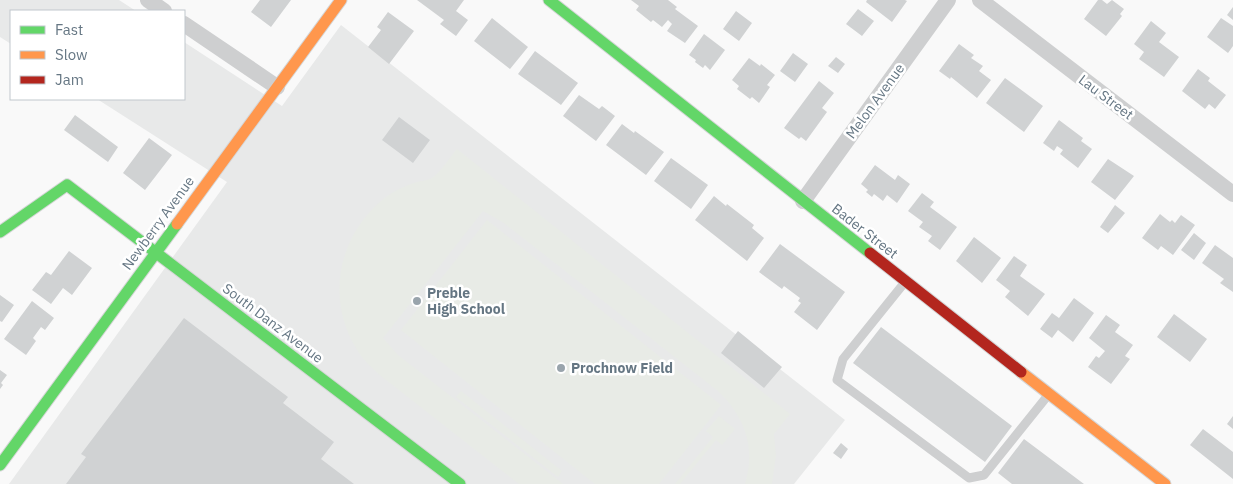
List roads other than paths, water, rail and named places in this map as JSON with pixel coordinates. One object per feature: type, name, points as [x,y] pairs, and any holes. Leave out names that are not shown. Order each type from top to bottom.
[{"type":"street","points":[[148,0],[163,10]]},
{"type":"street","name":"Newberry Avenue","points":[[0,465],[341,0]]},
{"type":"street","name":"Bader Street","points":[[549,0],[1162,483]]},
{"type":"street","name":"Melon Avenue","points":[[803,201],[948,0]]},
{"type":"street","name":"Lau Street","points":[[980,0],[1233,194]]},
{"type":"street","points":[[185,25],[277,87]]},
{"type":"street","name":"South Danz Avenue","points":[[0,232],[67,185],[460,484]]},
{"type":"lane","points":[[905,281],[843,359],[837,380],[970,478],[984,475],[1050,394]]},
{"type":"place","name":"Preble High School","points":[[417,301]]},
{"type":"place","name":"Prochnow Field","points":[[561,368]]}]
